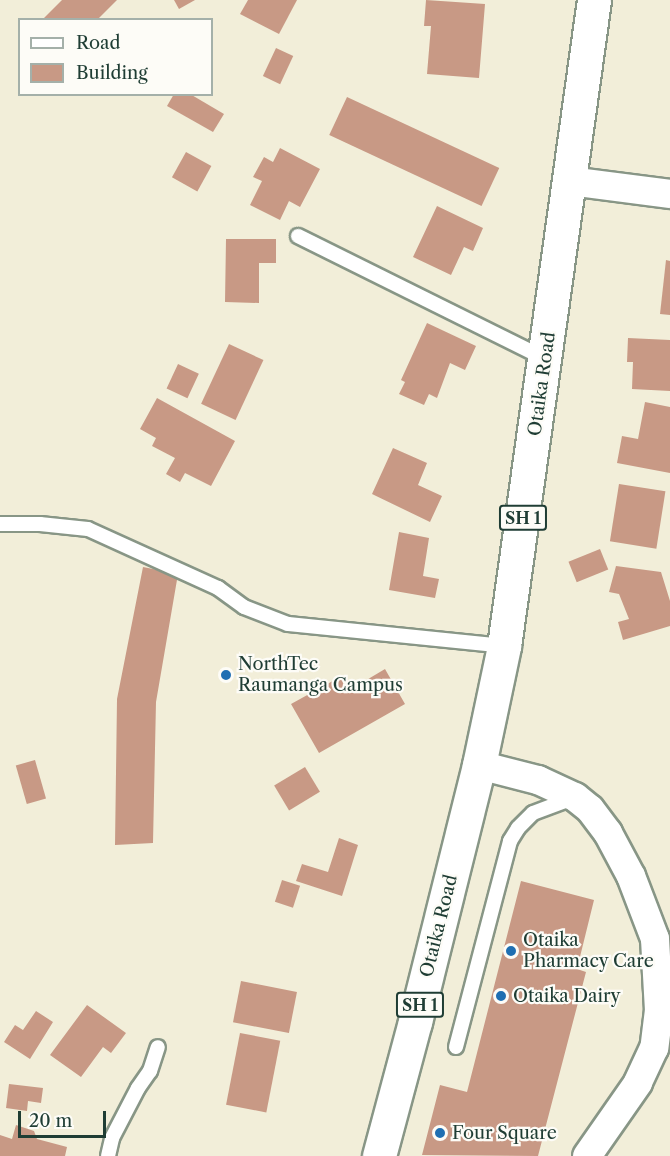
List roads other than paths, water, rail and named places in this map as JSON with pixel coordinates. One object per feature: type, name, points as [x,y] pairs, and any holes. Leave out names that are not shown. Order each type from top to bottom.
[{"type":"highway","name":"Otaika Road","points":[[379,1156],[416,1022],[479,765],[504,646],[546,359],[594,0]]},
{"type":"street","points":[[569,181],[670,194]]},
{"type":"street","points":[[479,765],[538,780],[575,797],[590,809],[608,833],[631,876],[655,939],[659,977],[659,1010],[654,1048],[638,1083],[587,1156]]},
{"type":"lane","points":[[298,236],[546,359]]},
{"type":"lane","points":[[0,524],[40,524],[88,530],[218,588],[244,607],[288,624],[504,646]]},
{"type":"lane","points":[[456,1047],[510,841],[518,828],[533,813],[575,797]]},
{"type":"lane","points":[[108,1156],[112,1138],[138,1088],[150,1071],[158,1047]]},
{"type":"place","name":"NorthTec Raumanga Campus","points":[[226,675]]},
{"type":"place","name":"Otaika Pharmacy Care","points":[[511,951]]},
{"type":"place","name":"Otaika Dairy","points":[[501,996]]},
{"type":"place","name":"Four Square","points":[[440,1133]]}]
